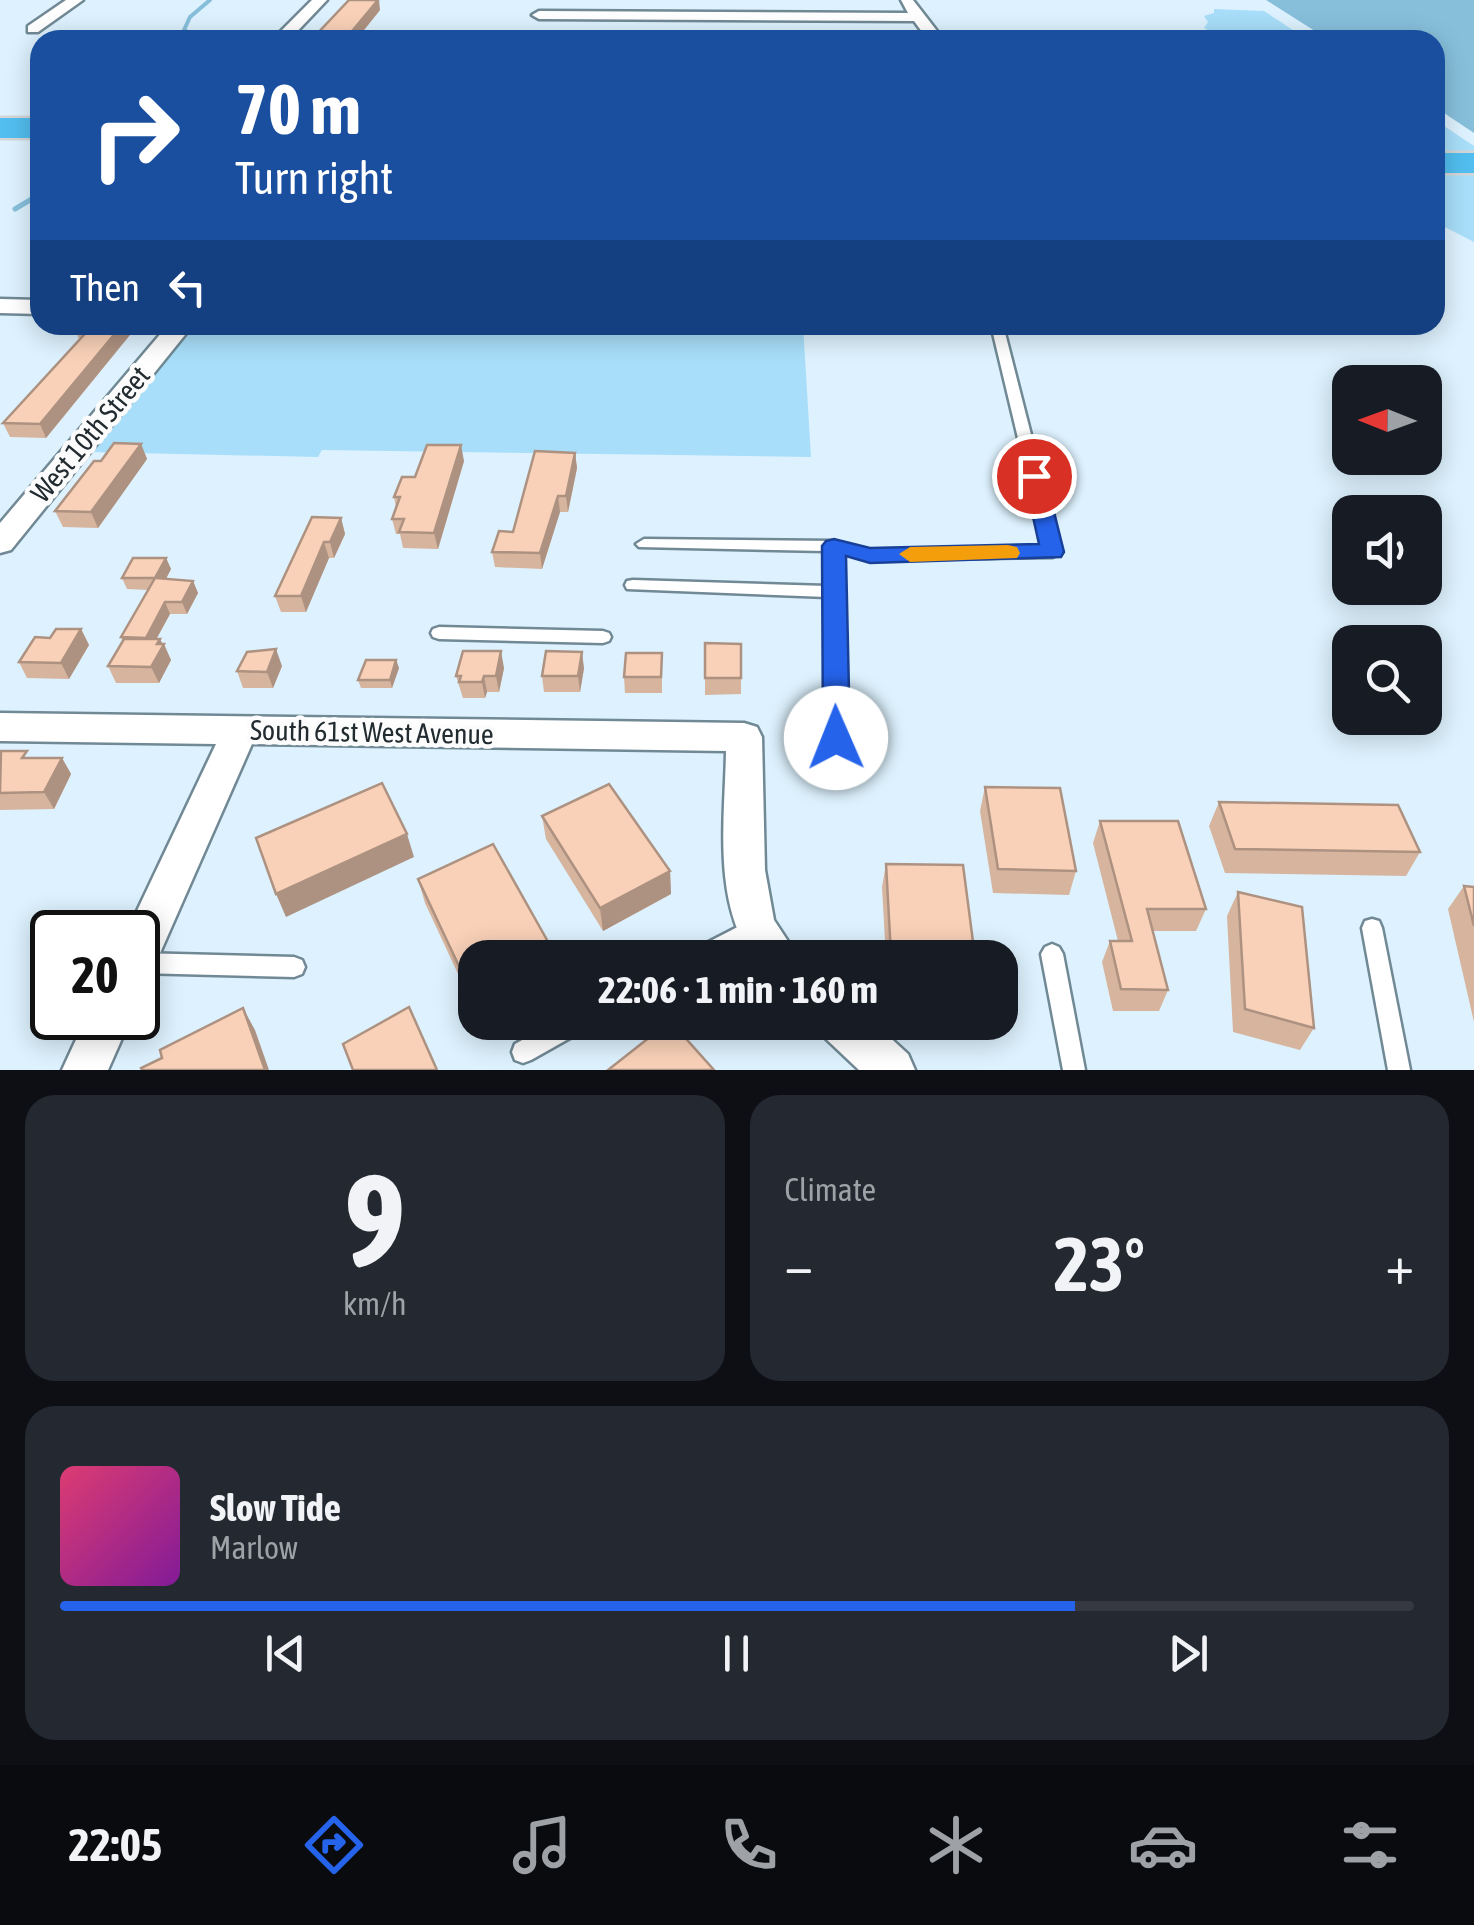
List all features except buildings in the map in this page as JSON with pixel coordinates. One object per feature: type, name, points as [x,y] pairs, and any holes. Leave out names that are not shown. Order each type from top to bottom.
[{"type":"highway","points":[[0,128],[30,128]]},
{"type":"highway","points":[[1445,144],[1474,144]]},
{"type":"highway","points":[[0,146],[30,147]]},
{"type":"highway","points":[[1445,162],[1474,163]]},
{"type":"street","points":[[32,29],[76,0]]},
{"type":"street","points":[[290,30],[320,0]]},
{"type":"street","points":[[905,0],[929,30]]},
{"type":"street","points":[[539,14],[700,8],[920,17]]},
{"type":"street","points":[[0,306],[30,307]]},
{"type":"street","name":"West 10th Street","points":[[0,543],[173,335]]},
{"type":"street","name":"South 61st West Avenue","points":[[0,726],[744,737],[745,870],[766,940]]},
{"type":"street","points":[[160,910],[240,730]]},
{"type":"street","points":[[86,1070],[99,1040]]},
{"type":"street","points":[[860,1040],[892,1070]]},
{"type":"lane","points":[[644,544],[834,546],[870,555],[1052,552],[1000,335]]},
{"type":"lane","points":[[834,546],[836,738]]},
{"type":"lane","points":[[634,585],[835,592]]},
{"type":"lane","points":[[440,633],[602,638]]},
{"type":"lane","points":[[1372,928],[1399,1070]]},
{"type":"lane","points":[[1052,954],[1074,1070]]},
{"type":"lane","points":[[160,960],[294,967]]},
{"type":"lane","points":[[523,1052],[545,1040]]},
{"type":"shaded area","points":[[1266,0],[1474,0],[1474,133],[1445,114],[1445,30],[1313,30]]},
{"type":"shaded area","points":[[1214,9],[1264,11],[1293,30],[1208,30],[1204,16],[1214,13]]},
{"type":"shaded area","points":[[1445,127],[1474,146],[1474,242],[1445,227]]},
{"type":"shaded area","points":[[181,335],[804,335],[811,457],[322,450],[318,457],[90,452]]},
{"type":"waterway","points":[[184,30],[190,17],[210,0]]},
{"type":"waterway","points":[[15,209],[30,200]]},
{"type":"slow traffic","points":[[910,554],[1008,553]]},
{"type":"route","points":[[836,738],[834,546],[870,555],[1052,552],[1034,476]]}]
